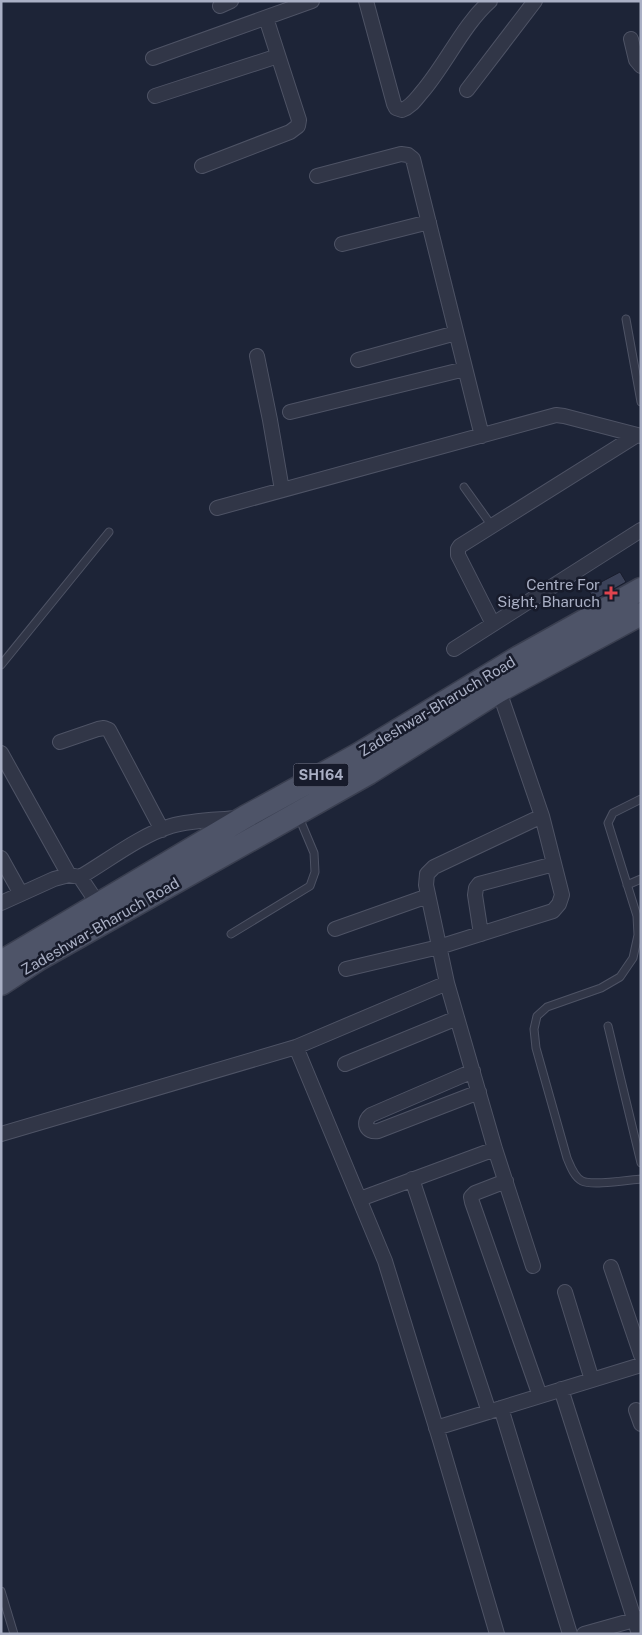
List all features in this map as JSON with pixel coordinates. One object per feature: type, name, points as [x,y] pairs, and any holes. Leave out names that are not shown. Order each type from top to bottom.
[{"type":"main road","name":"Zadeshwar-Bharuch Road","points":[[1,962],[245,817],[359,754],[519,657],[641,590]]},
{"type":"main road","name":"Zadeshwar-Bharuch Road","points":[[1,984],[39,959],[369,773],[499,691],[641,614]]},
{"type":"street","points":[[153,58],[312,1]]},
{"type":"street","points":[[366,1],[394,104],[400,110],[410,106],[436,76],[475,17],[490,1]]},
{"type":"street","points":[[467,90],[534,1]]},
{"type":"street","points":[[202,166],[290,132],[298,126],[299,120],[266,18]]},
{"type":"street","points":[[631,39],[636,60],[641,66]]},
{"type":"street","points":[[155,96],[278,56]]},
{"type":"street","points":[[317,176],[401,154],[408,155],[413,159],[482,436]]},
{"type":"street","points":[[342,244],[429,222]]},
{"type":"street","points":[[358,360],[456,333]]},
{"type":"street","points":[[257,356],[282,490]]},
{"type":"street","points":[[290,412],[466,369]]},
{"type":"street","points":[[217,508],[556,415],[639,435]]},
{"type":"street","points":[[493,624],[458,555],[460,546],[639,435]]},
{"type":"street","points":[[454,649],[641,530]]},
{"type":"street","points":[[346,969],[439,948],[553,911],[559,904],[562,895],[542,816],[499,691]]},
{"type":"street","points":[[60,742],[98,729],[110,730],[162,830]]},
{"type":"street","points":[[1,753],[74,876],[98,904]]},
{"type":"street","points":[[533,1266],[495,1149],[447,983],[426,885],[427,874],[434,867],[542,816]]},
{"type":"street","points":[[1,903],[21,894],[74,876],[142,839],[172,826],[198,821],[245,817]]},
{"type":"street","points":[[1,858],[21,894]]},
{"type":"street","points":[[481,934],[475,895],[479,884],[554,864]]},
{"type":"street","points":[[335,929],[428,896]]},
{"type":"street","points":[[1,1134],[296,1047],[447,983]]},
{"type":"street","points":[[345,1064],[457,1018]]},
{"type":"street","points":[[296,1047],[385,1261],[497,1634]]},
{"type":"street","points":[[473,1071],[371,1115],[366,1118],[365,1123],[367,1129],[373,1132],[378,1131],[479,1092]]},
{"type":"street","points":[[360,1199],[495,1149]]},
{"type":"street","points":[[412,1179],[495,1410],[570,1634]]},
{"type":"street","points":[[506,1182],[475,1194],[472,1197],[472,1202],[540,1396]]},
{"type":"street","points":[[612,1268],[641,1355]]},
{"type":"street","points":[[565,1292],[592,1380]]},
{"type":"street","points":[[436,1428],[641,1365]]},
{"type":"street","points":[[561,1389],[638,1619],[639,1634]]},
{"type":"street","points":[[636,1410],[641,1424]]},
{"type":"street","points":[[584,1634],[638,1619]]},
{"type":"lane","points":[[626,319],[641,402]]},
{"type":"lane","points":[[464,487],[492,526]]},
{"type":"lane","points":[[1,665],[109,532]]},
{"type":"lane","points":[[641,799],[613,813],[608,823],[637,916],[638,935],[634,958],[620,977],[601,988],[547,1008],[537,1016],[534,1029],[536,1048],[567,1158],[573,1172],[581,1181],[595,1183],[641,1179]]},
{"type":"lane","points":[[231,934],[310,886],[315,872],[314,853],[297,812]]},
{"type":"lane","points":[[627,885],[641,880]]},
{"type":"lane","points":[[608,1026],[641,1163]]},
{"type":"lane","points":[[1,1591],[14,1634]]},
{"type":"building","points":[[620,572],[626,582],[594,600],[588,589]]},
{"type":"place","name":"Centre For Sight, Bharuch","points":[[611,593]]}]
